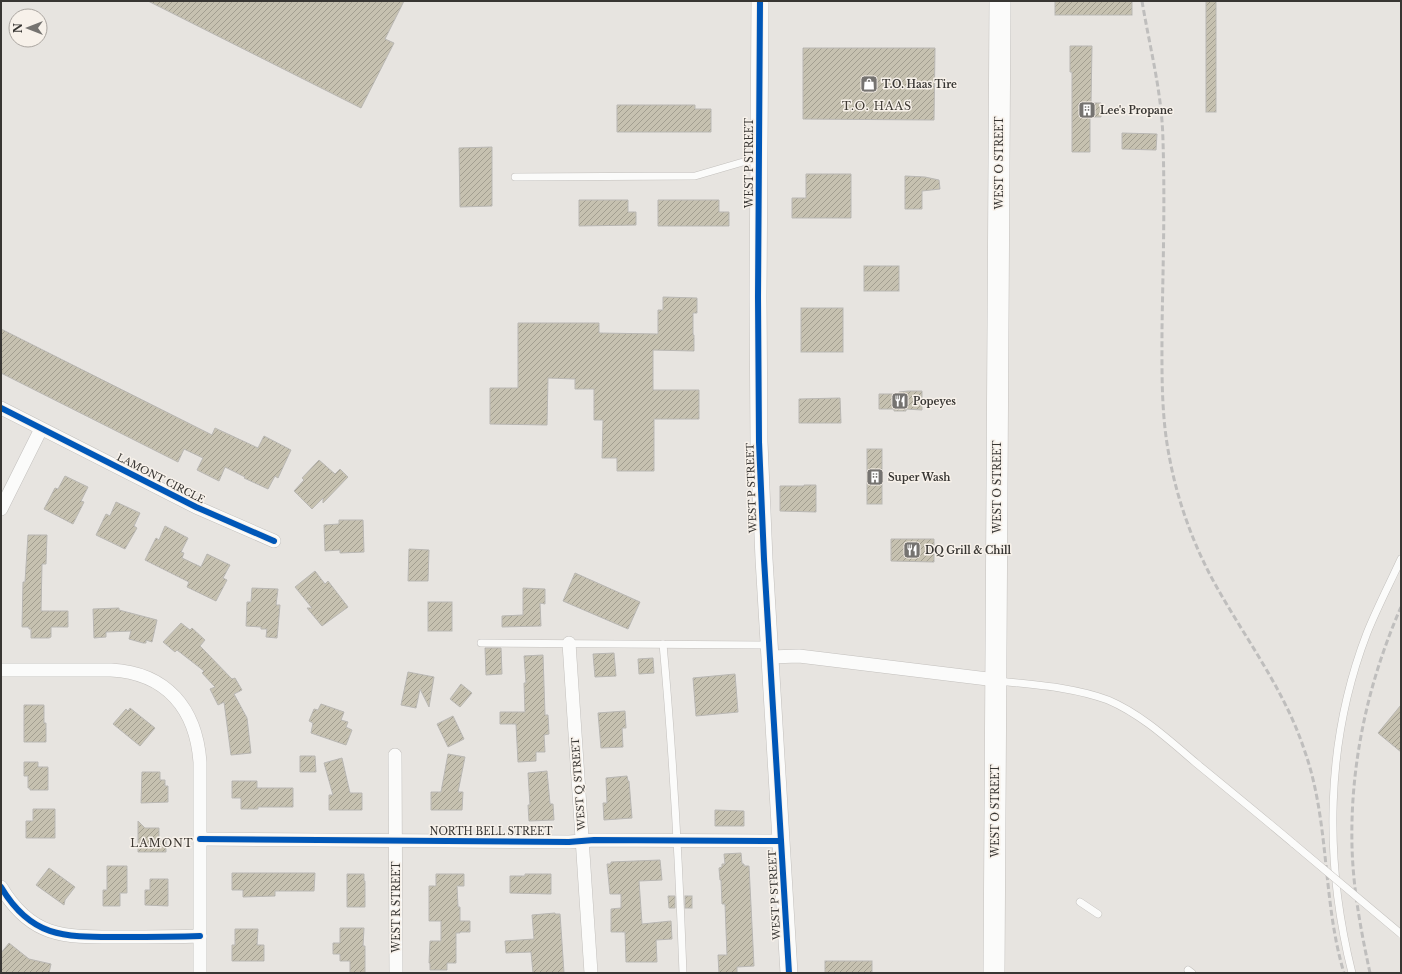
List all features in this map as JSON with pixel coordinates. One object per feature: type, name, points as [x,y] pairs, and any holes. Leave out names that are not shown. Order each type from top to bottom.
[{"type":"main road","name":"WEST O STREET","points":[[994,973],[1000,1]]},
{"type":"street","name":"WEST P STREET","points":[[760,1],[758,160],[759,442],[769,651],[789,973]]},
{"type":"street","name":"LAMONT CIRCLE","points":[[1,408],[196,507],[274,541]]},
{"type":"street","points":[[1,509],[41,429]]},
{"type":"street","name":"WEST Q STREET","points":[[569,643],[591,973]]},
{"type":"street","points":[[769,651],[996,680]]},
{"type":"street","points":[[1,670],[127,671],[143,675],[157,683],[170,692],[181,704],[189,717],[198,745],[200,762],[200,973]]},
{"type":"street","name":"WEST R STREET","points":[[395,755],[396,973]]},
{"type":"street","name":"NORTH BELL STREET","points":[[200,839],[569,842],[781,841]]},
{"type":"street","points":[[1,887],[10,901],[30,921],[43,929],[56,934],[70,936],[200,936]]},
{"type":"lane","points":[[515,177],[695,176],[743,162],[758,160]]},
{"type":"lane","points":[[1352,973],[1342,932],[1334,868],[1334,774],[1344,712],[1352,680],[1367,633],[1401,558]]},
{"type":"lane","points":[[481,643],[663,644],[769,651]]},
{"type":"lane","points":[[663,644],[669,711],[677,841],[683,973]]},
{"type":"lane","points":[[996,680],[1071,690],[1097,697],[1126,710],[1164,736],[1401,934]]},
{"type":"lane","points":[[1080,902],[1098,914]]},
{"type":"building","points":[[148,1],[404,1],[385,39],[394,43],[361,108]]},
{"type":"building","points":[[1055,1],[1132,1],[1132,15],[1055,15]]},
{"type":"building","points":[[1206,1],[1216,1],[1216,112],[1206,112]]},
{"type":"building","name":"Lee's Propane","points":[[1070,46],[1092,46],[1091,103],[1101,103],[1101,117],[1090,117],[1090,152],[1072,152],[1072,72],[1070,72]]},
{"type":"building","name":"T.O. Haas Tire","points":[[803,48],[935,48],[934,120],[803,119]]},
{"type":"building","points":[[617,105],[695,105],[695,109],[711,109],[711,132],[617,132]]},
{"type":"building","points":[[1122,133],[1157,134],[1156,150],[1122,149]]},
{"type":"building","points":[[492,147],[492,206],[460,207],[459,148]]},
{"type":"building","points":[[806,174],[851,174],[851,218],[792,218],[792,198],[806,198]]},
{"type":"building","points":[[905,176],[925,177],[939,180],[940,189],[922,191],[922,209],[905,209]]},
{"type":"building","points":[[579,200],[628,200],[628,212],[636,212],[636,225],[579,226]]},
{"type":"building","points":[[658,200],[719,200],[719,212],[729,212],[729,226],[658,226]]},
{"type":"building","points":[[864,266],[899,266],[899,291],[864,291]]},
{"type":"building","points":[[663,297],[697,298],[697,313],[693,313],[694,351],[653,350],[653,390],[699,390],[699,419],[654,419],[654,471],[617,471],[617,458],[602,458],[603,420],[594,420],[594,389],[575,389],[575,379],[548,378],[547,425],[490,424],[490,388],[518,388],[518,323],[599,323],[599,333],[658,334],[658,310],[663,310]]},
{"type":"building","points":[[801,308],[843,308],[843,352],[801,352]]},
{"type":"building","points":[[1,329],[212,435],[215,428],[258,448],[264,436],[291,450],[278,478],[275,476],[268,489],[225,467],[219,481],[197,470],[203,458],[184,449],[178,462],[1,373]]},
{"type":"building","name":"Popeyes","points":[[922,391],[922,410],[906,409],[906,411],[894,411],[894,409],[879,409],[879,394],[899,394],[899,392]]},
{"type":"building","points":[[840,398],[841,423],[799,423],[799,399]]},
{"type":"building","name":"Super Wash","points":[[867,449],[882,449],[882,504],[867,504]]},
{"type":"building","points":[[319,460],[335,474],[340,469],[348,477],[323,503],[323,498],[312,509],[294,491],[304,480],[302,478]]},
{"type":"building","points":[[65,476],[88,487],[81,501],[84,502],[73,524],[44,509],[55,488],[58,489]]},
{"type":"building","points":[[816,485],[816,512],[780,511],[780,486]]},
{"type":"building","points":[[116,502],[140,513],[134,526],[137,528],[125,549],[96,535],[106,514],[110,516]]},
{"type":"building","points":[[339,520],[363,520],[364,552],[340,553],[340,550],[325,551],[324,525],[339,524]]},
{"type":"building","points":[[165,526],[188,538],[181,552],[184,553],[182,558],[201,567],[207,554],[230,565],[223,578],[227,580],[216,601],[187,587],[189,582],[145,560],[156,538],[159,540]]},
{"type":"building","points":[[28,535],[47,535],[46,564],[42,564],[41,611],[68,611],[68,627],[51,627],[51,637],[49,638],[31,638],[31,629],[29,629],[29,627],[22,627],[23,582],[25,582]]},
{"type":"building","name":"DQ Grill & Chill","points":[[891,539],[934,539],[934,562],[891,561]]},
{"type":"building","points":[[409,549],[429,550],[428,581],[408,581]]},
{"type":"building","points":[[315,571],[325,584],[328,581],[348,607],[322,626],[307,608],[312,608],[295,587]]},
{"type":"building","points":[[575,573],[640,602],[628,629],[563,601]]},
{"type":"building","points":[[252,588],[278,589],[276,605],[280,605],[277,638],[266,637],[267,629],[246,626],[247,602],[251,602]]},
{"type":"building","points":[[523,588],[545,589],[545,604],[540,603],[541,626],[502,627],[502,616],[523,615]]},
{"type":"building","points":[[428,602],[452,602],[452,631],[428,631]]},
{"type":"building","points":[[119,608],[119,610],[157,620],[152,642],[146,640],[146,643],[143,643],[129,639],[131,631],[106,632],[106,637],[94,638],[93,609]]},
{"type":"building","points":[[181,623],[190,630],[192,628],[205,640],[200,646],[232,679],[235,678],[242,690],[234,694],[247,718],[251,753],[231,755],[224,702],[218,705],[210,689],[215,687],[202,673],[204,671],[177,650],[175,652],[163,642]]},
{"type":"building","points":[[485,648],[501,648],[502,674],[486,675]]},
{"type":"building","points":[[614,653],[616,676],[595,677],[593,654]]},
{"type":"building","points":[[543,655],[545,715],[548,715],[549,734],[544,735],[545,752],[536,752],[536,761],[518,762],[516,724],[500,724],[500,712],[525,712],[524,683],[526,683],[524,656]]},
{"type":"building","points":[[653,658],[654,673],[639,674],[638,659]]},
{"type":"building","points":[[408,672],[434,677],[429,707],[420,689],[416,708],[401,705]]},
{"type":"building","points":[[735,674],[738,712],[696,716],[693,678]]},
{"type":"building","points":[[461,684],[472,693],[460,707],[450,699]]},
{"type":"building","points":[[321,704],[344,712],[341,720],[348,722],[346,727],[352,730],[346,745],[311,733],[313,723],[309,721],[314,709],[318,710]]},
{"type":"building","points":[[24,705],[44,705],[46,742],[24,742]]},
{"type":"building","points":[[1401,705],[1401,752],[1378,733]]},
{"type":"building","points":[[130,708],[155,728],[140,746],[113,724],[126,709],[128,711]]},
{"type":"building","points":[[625,711],[626,728],[622,728],[623,747],[601,748],[598,713]]},
{"type":"building","points":[[453,716],[464,739],[448,747],[437,724]]},
{"type":"building","points":[[448,754],[465,757],[458,792],[463,792],[462,810],[431,810],[431,792],[441,792]]},
{"type":"building","points":[[300,756],[315,756],[316,772],[300,772]]},
{"type":"building","points":[[342,758],[350,793],[362,793],[362,810],[329,810],[329,795],[333,795],[324,763]]},
{"type":"building","points":[[24,762],[38,762],[38,767],[48,767],[48,790],[30,790],[30,788],[28,788],[28,776],[24,776]]},
{"type":"building","points":[[547,771],[550,804],[553,804],[554,820],[529,821],[528,805],[530,805],[528,773]]},
{"type":"building","points":[[142,772],[160,772],[160,780],[165,780],[165,786],[168,786],[168,802],[141,803]]},
{"type":"building","points":[[627,776],[629,781],[632,818],[604,820],[603,803],[607,803],[606,778]]},
{"type":"building","points":[[232,781],[257,781],[257,788],[293,788],[293,807],[258,807],[258,809],[241,809],[241,798],[232,798]]},
{"type":"building","points":[[33,809],[55,809],[55,838],[26,838],[26,821],[33,821]]},
{"type":"building","points":[[715,810],[744,811],[744,826],[715,826]]},
{"type":"building","points":[[138,821],[145,828],[159,828],[159,840],[166,840],[166,852],[138,852]]},
{"type":"building","points":[[741,853],[742,864],[744,864],[744,866],[749,866],[754,966],[737,967],[737,973],[719,973],[718,955],[727,955],[725,904],[722,904],[719,868],[722,867],[722,864],[725,864],[724,854]]},
{"type":"building","points":[[660,860],[662,880],[639,881],[642,924],[671,921],[672,939],[656,940],[657,962],[626,962],[625,932],[611,932],[611,909],[621,908],[621,894],[610,894],[607,864],[611,864],[611,862]]},
{"type":"building","points":[[107,866],[127,866],[127,893],[120,893],[120,906],[103,906],[103,890],[107,890]]},
{"type":"building","points":[[49,868],[75,887],[65,900],[64,905],[36,885]]},
{"type":"building","points":[[232,873],[315,873],[314,891],[275,891],[275,896],[243,897],[243,890],[232,890]]},
{"type":"building","points":[[347,874],[364,874],[365,907],[347,907]]},
{"type":"building","points":[[436,874],[464,874],[464,886],[457,886],[458,907],[460,907],[460,921],[470,921],[470,932],[456,933],[456,963],[447,963],[447,970],[430,970],[429,963],[430,941],[441,941],[441,921],[429,921],[429,886],[436,886]]},
{"type":"building","points":[[525,874],[551,874],[551,894],[510,893],[510,876],[525,876]]},
{"type":"building","points":[[150,879],[168,879],[168,906],[145,905],[145,890],[150,890]]},
{"type":"building","points":[[668,896],[675,896],[675,908],[669,908]]},
{"type":"building","points":[[685,896],[692,896],[692,908],[685,908]]},
{"type":"building","points":[[560,914],[564,973],[533,973],[531,952],[506,953],[505,941],[534,939],[532,915]]},
{"type":"building","points":[[340,928],[364,928],[363,946],[365,946],[365,973],[350,973],[350,961],[340,961],[340,954],[333,954],[333,943],[340,943]]},
{"type":"building","points":[[235,929],[258,929],[257,945],[264,945],[264,961],[232,961],[232,945],[235,945]]},
{"type":"building","points":[[9,943],[29,959],[51,964],[49,973],[1,973],[1,953]]},
{"type":"building","points":[[825,961],[872,961],[872,973],[825,973]]},
{"type":"railway","points":[[1142,1],[1158,88],[1162,123],[1164,188],[1162,392],[1166,440],[1172,472],[1181,505],[1207,569],[1275,685],[1296,727],[1304,749],[1318,804],[1332,917],[1344,973]]},
{"type":"railway","points":[[1370,973],[1354,878],[1352,846],[1354,785],[1363,724],[1370,694],[1389,635],[1401,607]]},
{"type":"cycle path","points":[[760,1],[758,297],[759,442],[764,559],[789,973]]},
{"type":"cycle path","points":[[1,408],[196,507],[274,541]]},
{"type":"cycle path","points":[[200,839],[569,842],[594,840],[781,841]]},
{"type":"cycle path","points":[[1,887],[13,904],[25,917],[38,926],[52,932],[67,935],[101,937],[200,936]]},
{"type":"place","name":"T.O. Haas Tire","points":[[869,84]]},
{"type":"place","name":"Lee's Propane","points":[[1087,110]]},
{"type":"place","name":"Popeyes","points":[[900,401]]},
{"type":"place","name":"Super Wash","points":[[875,477]]},
{"type":"place","name":"DQ Grill & Chill","points":[[912,550]]},
{"type":"district","name":"T.O. HAAS","points":[[877,106]]},
{"type":"district","name":"LAMONT","points":[[162,843]]}]
